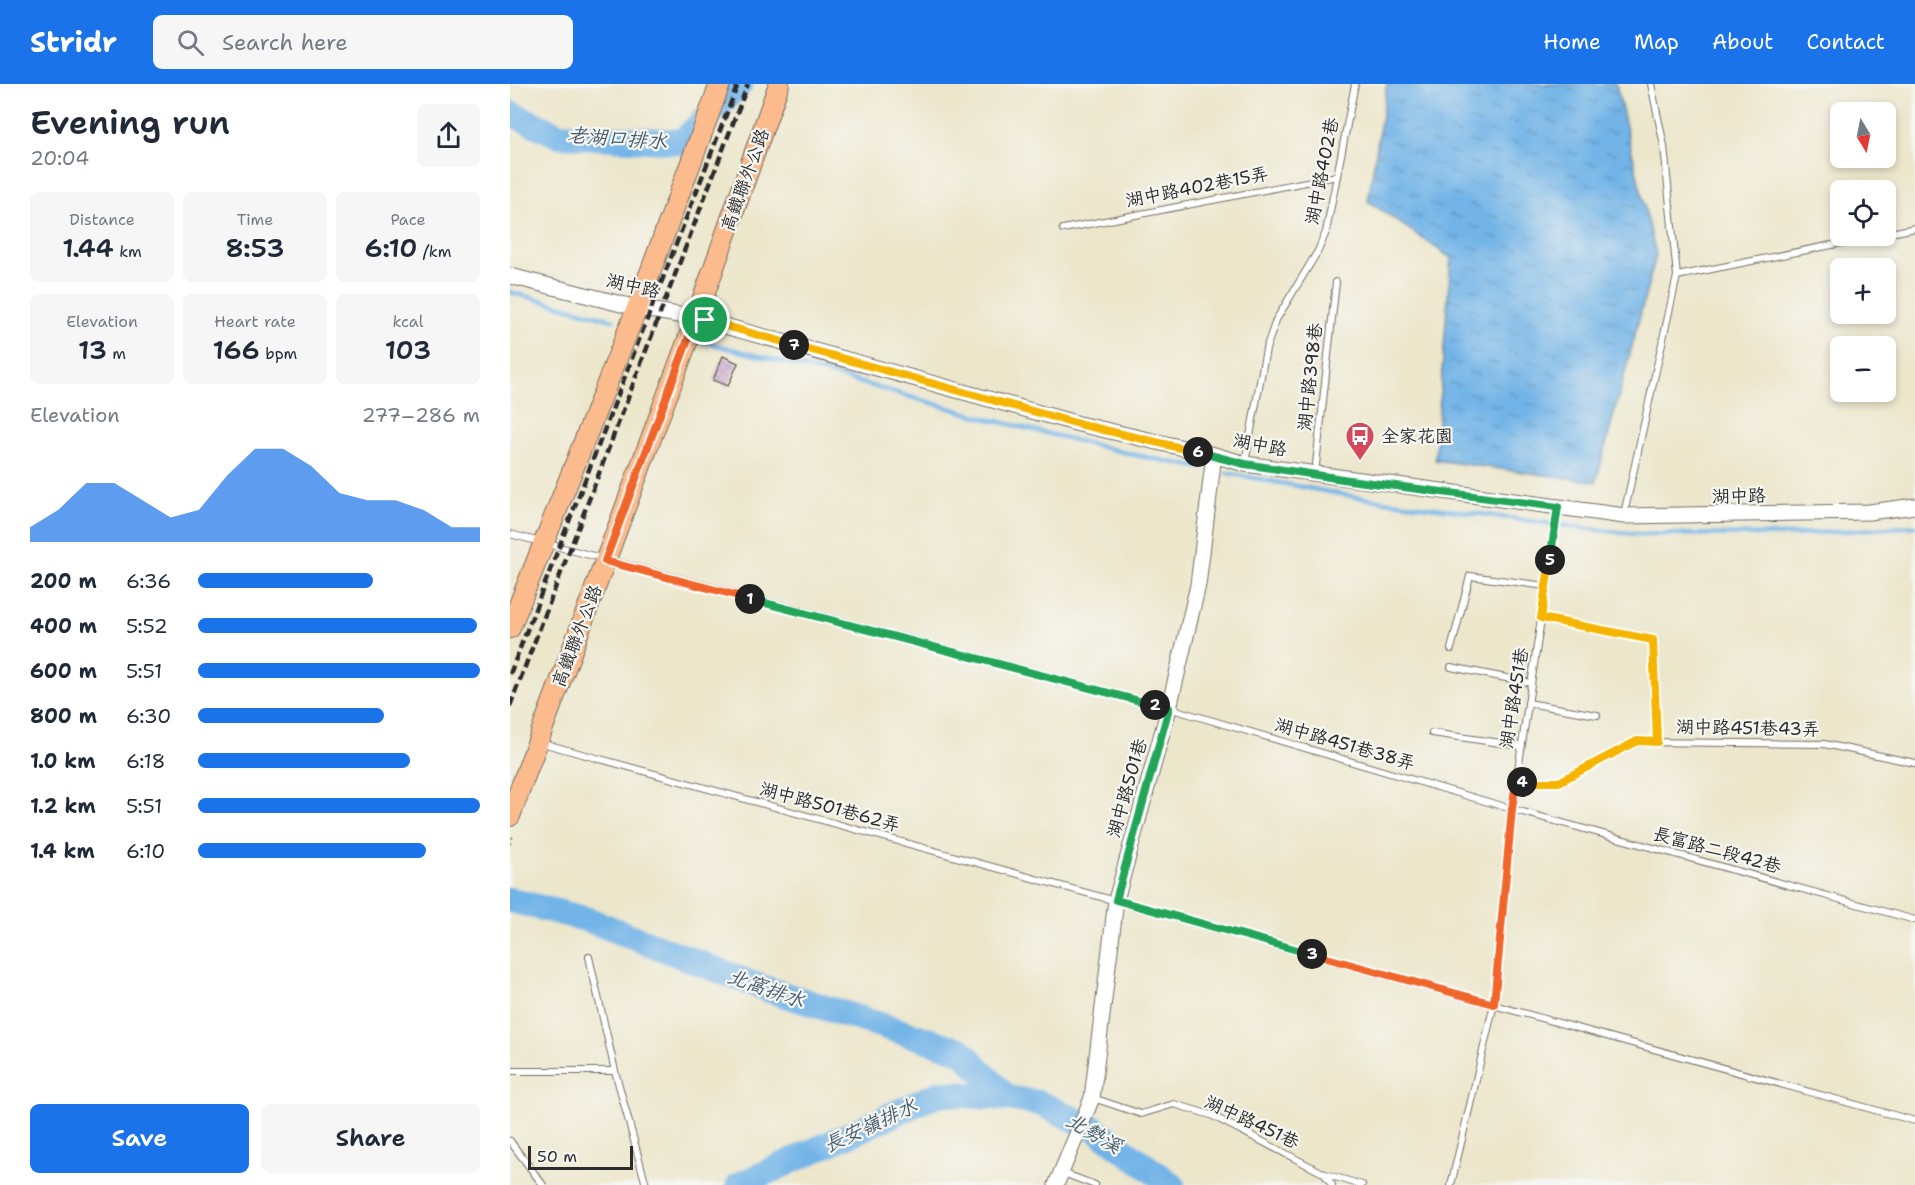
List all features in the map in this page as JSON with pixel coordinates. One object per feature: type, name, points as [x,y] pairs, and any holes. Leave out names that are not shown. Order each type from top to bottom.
[{"type":"main road","points":[[510,628],[637,308],[720,84]]},
{"type":"main road","name":"高鐵聯外公路","points":[[510,816],[696,318],[779,84]]},
{"type":"street","name":"湖中路","points":[[510,276],[637,308],[696,318],[1079,424],[1245,464],[1624,516],[1869,512],[1915,506]]},
{"type":"street","name":"湖中路501巷","points":[[1059,1179],[1092,1098],[1116,900],[1169,708],[1198,585],[1214,455]]},
{"type":"lane","name":"湖中路402巷","points":[[1245,464],[1266,349],[1276,320],[1318,251],[1326,232],[1355,84]]},
{"type":"lane","points":[[1624,516],[1677,276],[1664,146],[1651,84]]},
{"type":"lane","name":"湖中路402巷15弄","points":[[1063,229],[1337,176]]},
{"type":"lane","points":[[1896,232],[1915,228]]},
{"type":"lane","points":[[1677,276],[1830,245]]},
{"type":"lane","name":"湖中路398巷","points":[[1315,475],[1336,282]]},
{"type":"lane","name":"湖中路451巷","points":[[1451,1185],[1494,1004],[1512,809],[1558,507]]},
{"type":"lane","name":"湖中路451巷38弄","points":[[510,534],[605,561],[1169,708],[1512,809]]},
{"type":"lane","points":[[1451,649],[1470,576],[1546,586]]},
{"type":"lane","points":[[1541,618],[1653,640],[1657,742]]},
{"type":"lane","points":[[1451,667],[1531,684]]},
{"type":"lane","points":[[1528,703],[1597,715]]},
{"type":"lane","name":"湖中路451巷38弄","points":[[1432,733],[1521,746]]},
{"type":"lane","name":"湖中路451巷43弄","points":[[1516,782],[1559,782],[1637,741],[1824,744],[1915,762]]},
{"type":"lane","name":"湖中路501巷62弄","points":[[537,742],[1915,1121]]},
{"type":"lane","name":"長富路二段42巷","points":[[1512,809],[1915,920]]},
{"type":"lane","points":[[589,957],[615,1071],[646,1185]]},
{"type":"lane","points":[[510,1071],[615,1071]]},
{"type":"lane","name":"湖中路451巷","points":[[1092,1098],[1141,1114],[1174,1104],[1210,1115],[1325,1174],[1362,1185]]},
{"type":"lane","points":[[510,1141],[543,1185]]},
{"type":"lane","points":[[1325,1174],[1332,1185]]},
{"type":"lane","points":[[1059,1179],[1095,1185]]},
{"type":"water","points":[[1387,84],[1616,84],[1656,255],[1596,482],[1435,460],[1451,258],[1368,201]]},
{"type":"building","points":[[723,356],[738,363],[728,386],[713,380]]},
{"type":"waterway","name":"老湖口排水","points":[[510,113],[558,135],[682,142],[740,84]]},
{"type":"waterway","points":[[510,292],[613,320]]},
{"type":"waterway","points":[[701,341],[841,377],[984,418],[1135,455],[1202,468]]},
{"type":"waterway","points":[[1227,473],[1356,497],[1636,534],[1790,535],[1915,526]]},
{"type":"waterway","name":"北窩排水","points":[[510,900],[589,920],[766,989],[962,1051],[1007,1098]]},
{"type":"waterway","name":"長安嶺排水","points":[[739,1185],[940,1093],[1039,1103],[1095,1129],[1172,1185]]},
{"type":"railway","points":[[510,674],[738,84]]},
{"type":"railway","points":[[510,706],[748,84]]},
{"type":"place","name":"全家花園","points":[[1360,462]]},
{"type":"route","points":[[696,318],[705,320],[1079,424],[1245,464],[1558,507],[1541,618],[1653,640],[1657,742],[1637,741],[1559,782],[1516,782],[1494,1004],[1116,900],[1169,708],[605,561],[696,318]]},
{"type":"water label","name":"北勢溪","points":[[1094,1133]]}]
